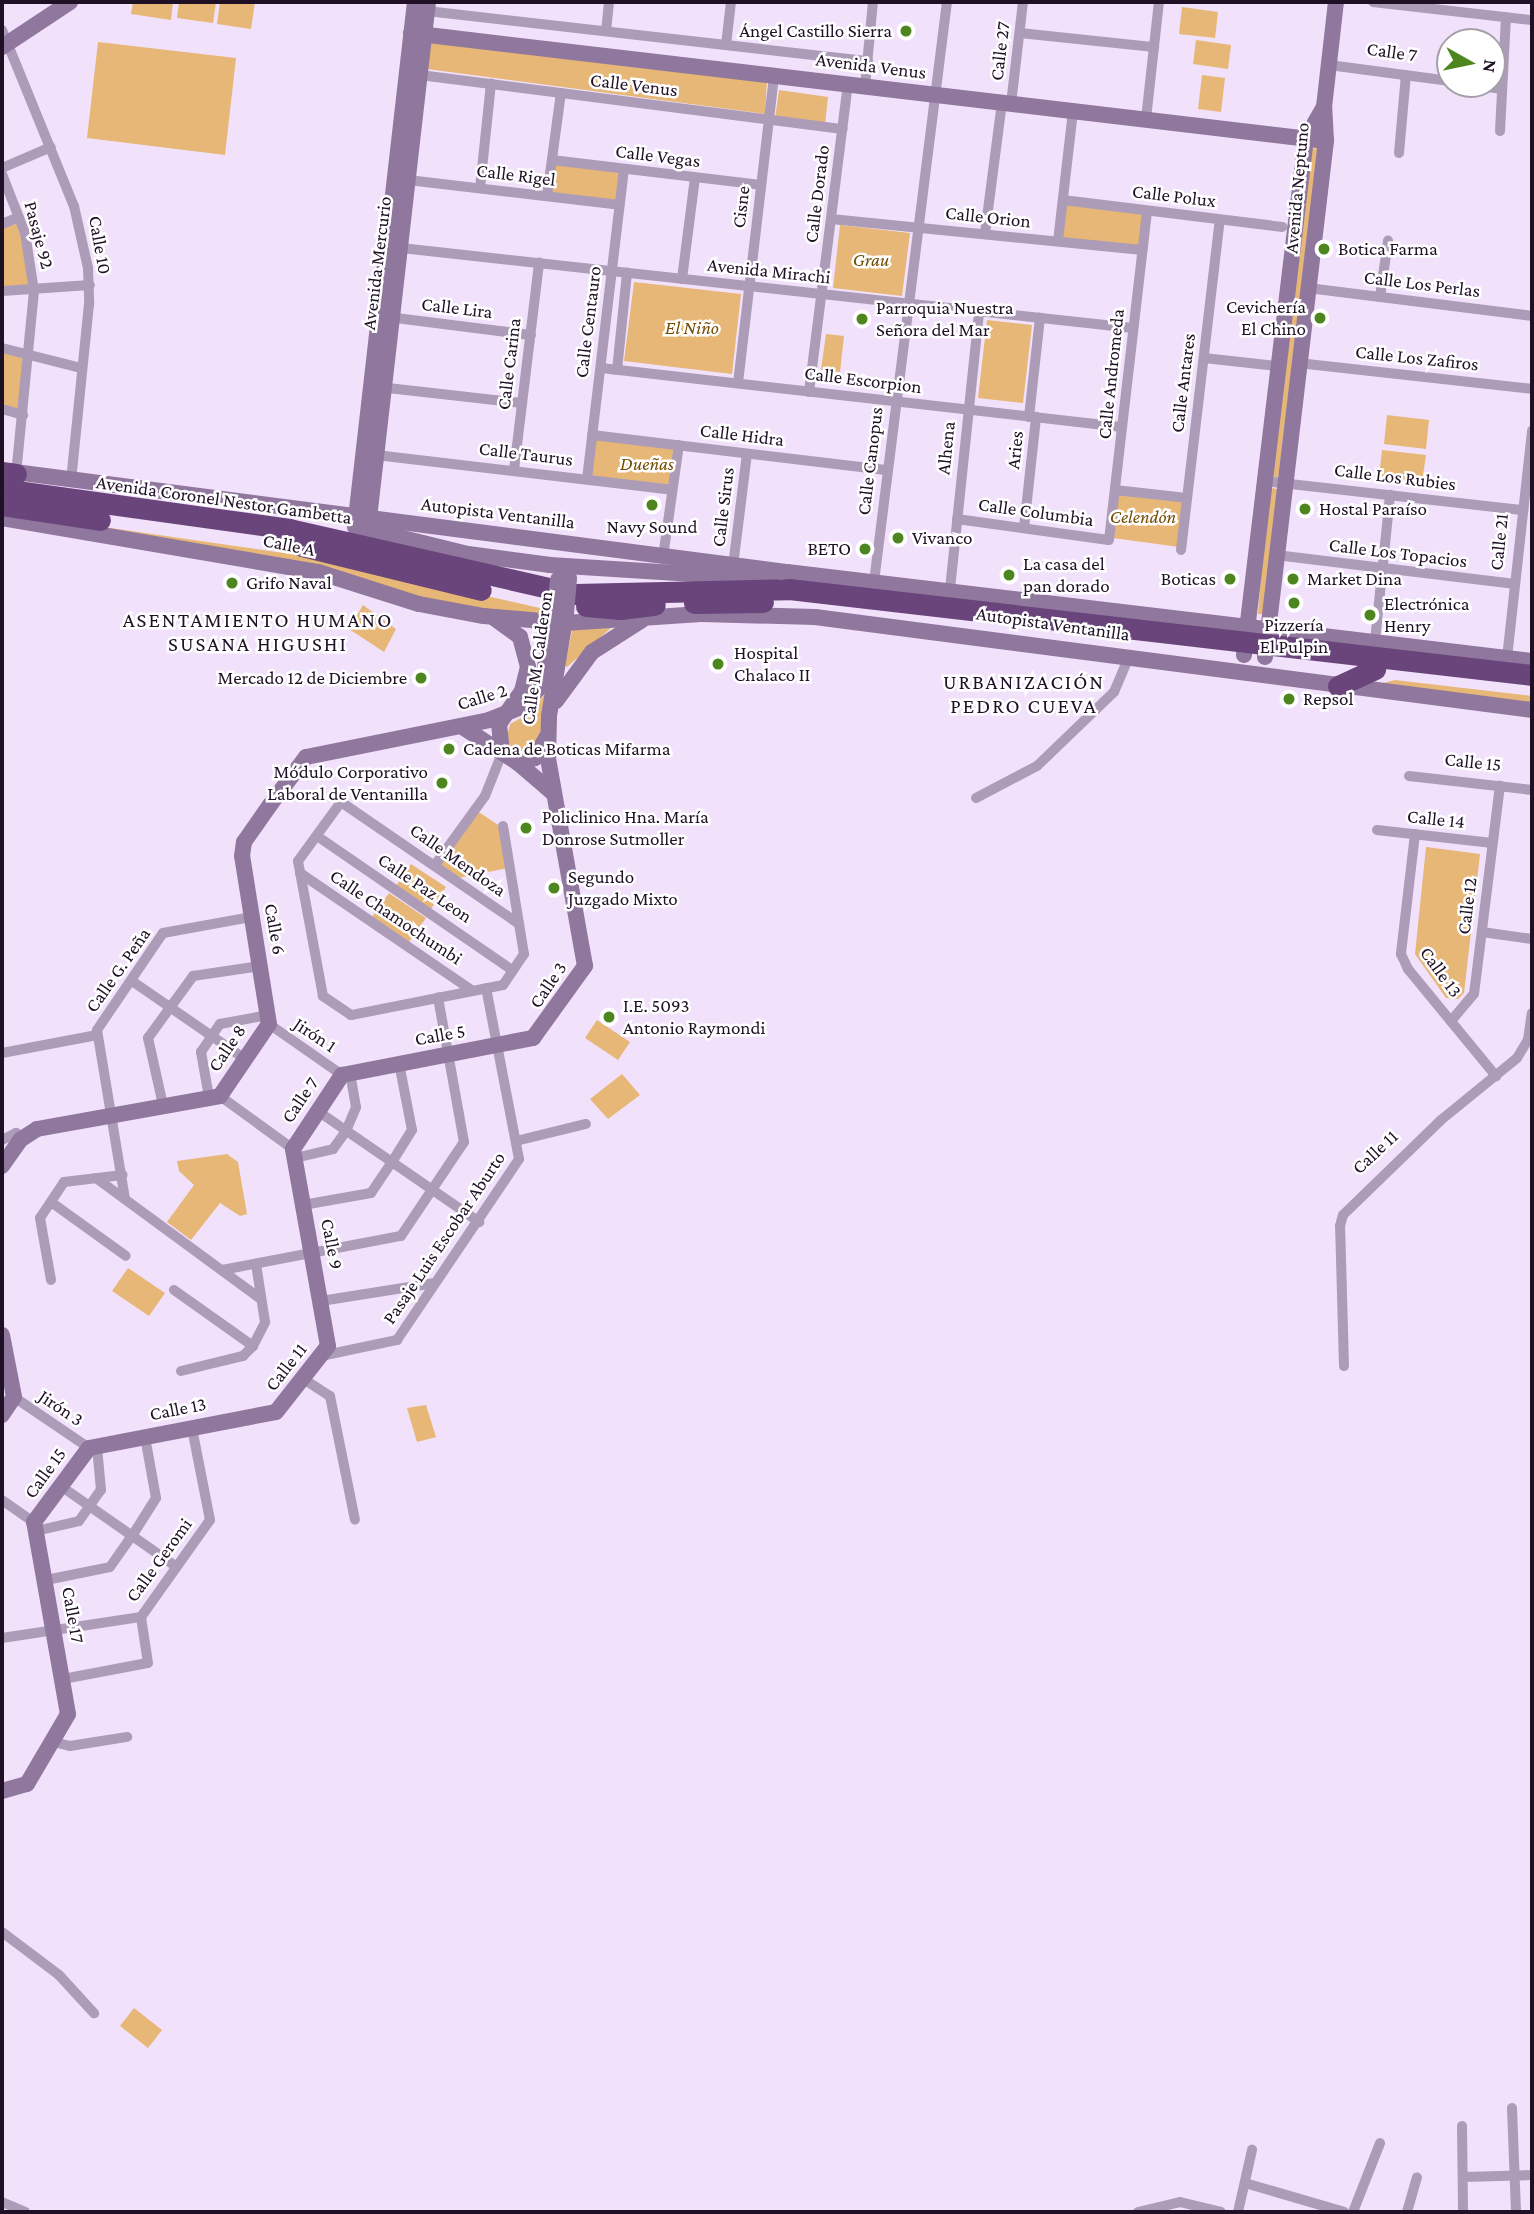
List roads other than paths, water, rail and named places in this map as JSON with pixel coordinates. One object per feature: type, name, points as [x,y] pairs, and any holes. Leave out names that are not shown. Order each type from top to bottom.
[{"type":"highway","name":"Avenida Coronel Nestor Gambetta","points":[[5,476],[289,529],[562,596]]},
{"type":"highway","name":"Avenida Coronel Nestor Gambetta","points":[[2,505],[301,545],[477,589],[562,596]]},
{"type":"highway","points":[[874,582],[898,600]]},
{"type":"highway","name":"Autopista Ventanilla","points":[[562,596],[769,588],[898,600],[1256,642]]},
{"type":"highway","name":"Autopista Ventanilla","points":[[562,596],[620,609],[788,601],[1256,642]]},
{"type":"highway","points":[[1256,642],[1532,675]]},
{"type":"highway","points":[[1256,642],[1374,669],[1532,689]]},
{"type":"highway","points":[[1404,645],[1436,664]]},
{"type":"highway","points":[[1338,686],[1374,669]]},
{"type":"street","points":[[6,39],[71,2]]},
{"type":"street","points":[[606,31],[609,2]]},
{"type":"street","points":[[726,45],[731,2]]},
{"type":"street","name":"Calle Dorado","points":[[809,391],[843,129],[868,61],[873,2]]},
{"type":"street","name":"Calle Canopus","points":[[874,582],[947,2]]},
{"type":"street","name":"Calle 27","points":[[985,233],[1023,2]]},
{"type":"street","points":[[1146,119],[1159,2]]},
{"type":"street","points":[[1324,107],[1336,2]]},
{"type":"street","points":[[1373,2],[1411,4],[1532,20]]},
{"type":"street","points":[[423,5],[606,31],[868,61]]},
{"type":"street","name":"Avenida Mercurio","points":[[362,523],[376,386],[423,5]]},
{"type":"street","points":[[1505,28],[1506,17]]},
{"type":"street","points":[[1020,33],[1154,47]]},
{"type":"street","name":"Avenida Venus","points":[[418,34],[1326,141]]},
{"type":"street","name":"Avenida Mercurio","points":[[385,317],[401,248],[397,213],[408,180],[420,75],[418,34]]},
{"type":"street","name":"Calle 10","points":[[6,39],[80,223],[90,285],[71,481]]},
{"type":"street","name":"Calle 7","points":[[1329,65],[1436,79]]},
{"type":"street","name":"Calle Venus","points":[[420,75],[843,129]]},
{"type":"street","points":[[1399,153],[1406,75]]},
{"type":"street","name":"Cisne","points":[[738,383],[774,76]]},
{"type":"street","points":[[480,188],[491,84]]},
{"type":"street","points":[[547,196],[561,93]]},
{"type":"street","points":[[1500,131],[1502,98]]},
{"type":"street","name":"Avenida Neptuno","points":[[1256,642],[1263,481],[1276,366],[1306,138],[1324,107]]},
{"type":"street","name":"Avenida Neptuno","points":[[1256,642],[1276,555],[1326,141],[1324,107]]},
{"type":"street","points":[[1058,241],[1073,111]]},
{"type":"street","points":[[2,168],[51,147]]},
{"type":"street","name":"Calle Vegas","points":[[552,160],[761,185]]},
{"type":"street","name":"Calle Centauro","points":[[587,479],[624,170]]},
{"type":"street","name":"Pasaje 92","points":[[2,174],[19,217],[34,291],[23,415],[5,476]]},
{"type":"street","points":[[682,279],[695,178]]},
{"type":"street","name":"Calle Rigel","points":[[408,180],[620,205]]},
{"type":"street","name":"Calle Polux","points":[[1063,200],[1282,228]]},
{"type":"street","name":"Calle Andromeda","points":[[1110,540],[1147,211]]},
{"type":"street","points":[[2,224],[19,217]]},
{"type":"street","name":"Calle Orion","points":[[831,219],[1142,250]]},
{"type":"street","name":"Calle Antares","points":[[1181,550],[1220,220]]},
{"type":"street","points":[[1380,297],[1388,241]]},
{"type":"street","name":"Avenida Mirachi","points":[[401,248],[1133,328]]},
{"type":"street","name":"Calle Carina","points":[[514,470],[539,263]]},
{"type":"street","points":[[617,370],[627,273]]},
{"type":"street","points":[[2,291],[34,291],[90,285]]},
{"type":"street","name":"Calle Los Perlas","points":[[1308,288],[1532,316]]},
{"type":"street","name":"Alhena","points":[[950,589],[979,311]]},
{"type":"street","name":"Calle Lira","points":[[385,317],[531,335]]},
{"type":"street","name":"Aries","points":[[1024,528],[1040,318]]},
{"type":"street","points":[[2,348],[80,369]]},
{"type":"street","points":[[1204,358],[1276,366]]},
{"type":"street","name":"Calle Los Zafiros","points":[[1298,363],[1532,388]]},
{"type":"street","name":"Calle Escorpion","points":[[601,368],[1122,427]]},
{"type":"street","points":[[376,386],[522,403]]},
{"type":"street","name":"Avenida Mercurio","points":[[362,523],[376,455],[376,386]]},
{"type":"street","points":[[2,409],[23,415]]},
{"type":"street","name":"Calle 21","points":[[1507,658],[1532,430]]},
{"type":"street","name":"Calle Hidra","points":[[593,435],[887,470]]},
{"type":"street","points":[[663,557],[679,446]]},
{"type":"street","name":"Calle Sirus","points":[[733,566],[747,454]]},
{"type":"street","name":"Calle Taurus","points":[[376,455],[672,490]]},
{"type":"street","points":[[5,476],[71,481],[271,505],[362,523]]},
{"type":"street","name":"Calle Los Rubies","points":[[1263,481],[1523,510]]},
{"type":"street","points":[[1115,490],[1187,498]]},
{"type":"street","points":[[1376,641],[1390,495]]},
{"type":"street","name":"Calle A","points":[[2,518],[318,572],[419,604],[492,617],[562,596]]},
{"type":"street","name":"Calle Columbia","points":[[957,519],[1110,540]]},
{"type":"street","name":"Autopista Ventanilla","points":[[362,523],[950,589],[1256,642],[1376,641],[1532,661]]},
{"type":"street","name":"Autopista Ventanilla","points":[[362,523],[468,554],[562,596],[649,617],[731,613],[815,617],[1532,710]]},
{"type":"street","name":"Calle Los Topacios","points":[[1276,555],[1515,584]]},
{"type":"street","name":"Autopista Ventanilla","points":[[562,596],[770,580],[787,572]]},
{"type":"street","name":"Calle 2","points":[[244,842],[306,757],[461,726],[522,707],[541,686],[562,596]]},
{"type":"street","name":"Calle M. Calderon","points":[[562,596],[547,736],[553,793],[586,962]]},
{"type":"street","points":[[435,865],[485,796],[502,753],[497,735],[526,680],[526,652],[517,633],[492,617]]},
{"type":"street","points":[[549,716],[561,690],[592,652],[612,635],[649,617]]},
{"type":"street","points":[[976,797],[1037,766],[1114,692],[1129,657]]},
{"type":"street","points":[[461,726],[518,763],[553,793]]},
{"type":"street","points":[[518,763],[535,758],[547,736]]},
{"type":"street","name":"Calle 15","points":[[1409,776],[1532,790]]},
{"type":"street","name":"Calle 12","points":[[1451,1021],[1474,994],[1500,786]]},
{"type":"street","name":"Calle Mendoza","points":[[317,836],[341,802],[519,924]]},
{"type":"street","points":[[317,836],[300,858],[300,873],[324,999],[351,1015],[502,985],[524,953],[503,826]]},
{"type":"street","name":"Calle 14","points":[[1377,830],[1492,843]]},
{"type":"street","name":"Calle 13","points":[[1415,834],[1401,954],[1496,1076]]},
{"type":"street","name":"Calle Paz Leon","points":[[317,836],[512,970]]},
{"type":"street","name":"Calle 6","points":[[244,842],[242,856],[268,1019]]},
{"type":"street","name":"Calle Chamochumbi","points":[[300,873],[473,990]]},
{"type":"street","name":"Calle G. Peña","points":[[97,1032],[163,933],[251,917]]},
{"type":"street","points":[[1482,932],[1532,939]]},
{"type":"street","name":"Calle 3","points":[[542,1031],[586,962]]},
{"type":"street","points":[[163,1105],[148,1039],[168,1009],[193,976],[260,966]]},
{"type":"street","points":[[132,981],[168,1009],[242,1057]]},
{"type":"street","name":"Pasaje Luis Escobar Aburto","points":[[325,1351],[395,1342],[479,1222],[519,1159],[486,988]]},
{"type":"street","points":[[222,1270],[400,1237],[464,1142],[438,997]]},
{"type":"street","name":"Calle 11","points":[[1344,1366],[1340,1226],[1343,1215],[1441,1120],[1524,1050],[1532,1013]]},
{"type":"street","points":[[268,1019],[222,1022],[201,1054],[214,1096],[294,1154],[333,1149],[346,1130],[356,1104],[346,1074]]},
{"type":"street","name":"Jirón 1","points":[[268,1019],[346,1074]]},
{"type":"street","name":"Calle 8","points":[[214,1096],[268,1019]]},
{"type":"street","name":"Calle 5","points":[[346,1074],[498,1046],[533,1038],[542,1031]]},
{"type":"street","points":[[2,1053],[97,1032],[114,1115],[125,1199]]},
{"type":"street","points":[[303,1205],[371,1193],[392,1162],[412,1130],[400,1068],[395,1063]]},
{"type":"street","name":"Calle 7","points":[[294,1154],[346,1074]]},
{"type":"street","points":[[2,1140],[37,1129],[214,1096]]},
{"type":"street","points":[[321,1114],[479,1222]]},
{"type":"street","points":[[516,1141],[586,1124]]},
{"type":"street","points":[[2,1166],[18,1137]]},
{"type":"street","name":"Calle 9","points":[[294,1154],[321,1301],[325,1351]]},
{"type":"street","points":[[51,1280],[40,1217],[64,1182],[122,1175]]},
{"type":"street","points":[[96,1178],[261,1299]]},
{"type":"street","points":[[51,1202],[126,1255]]},
{"type":"street","points":[[181,1371],[243,1356],[253,1346],[265,1322],[256,1264]]},
{"type":"street","points":[[321,1301],[435,1283]]},
{"type":"street","points":[[174,1290],[253,1346]]},
{"type":"street","points":[[2,1339],[10,1393],[2,1415]]},
{"type":"street","name":"Calle 11","points":[[276,1412],[325,1351]]},
{"type":"street","points":[[302,1378],[330,1398],[355,1520]]},
{"type":"street","name":"Jirón 3","points":[[10,1393],[93,1448]]},
{"type":"street","name":"Calle 13","points":[[93,1448],[276,1412]]},
{"type":"street","name":"Calle Geromi","points":[[2,1638],[141,1617],[210,1520],[192,1428]]},
{"type":"street","points":[[51,1579],[110,1567],[132,1536],[156,1498],[145,1437]]},
{"type":"street","points":[[2,1500],[35,1527],[79,1521],[101,1490],[93,1448]]},
{"type":"street","name":"Calle 15","points":[[35,1527],[93,1448]]},
{"type":"street","points":[[65,1489],[177,1567]]},
{"type":"street","name":"Calle 17","points":[[35,1527],[67,1715],[53,1742]]},
{"type":"street","points":[[63,1679],[148,1663],[141,1617]]},
{"type":"street","points":[[2,1791],[21,1788],[53,1742],[70,1746],[127,1737]]},
{"type":"street","points":[[2,1932],[59,1975],[94,2013]]},
{"type":"street","points":[[1512,2108],[1516,2212]]},
{"type":"street","points":[[1462,2126],[1463,2212]]},
{"type":"street","points":[[1353,2212],[1380,2143]]},
{"type":"street","points":[[1238,2212],[1252,2150]]},
{"type":"street","points":[[1464,2177],[1532,2175]]},
{"type":"street","points":[[1407,2212],[1417,2177]]},
{"type":"street","points":[[1245,2183],[1344,2212]]},
{"type":"street","points":[[2,2202],[25,2212]]},
{"type":"street","points":[[1138,2212],[1180,2202],[1208,2211],[1221,2212]]},
{"type":"place","name":"Ángel Castillo Sierra","points":[[906,31]]},
{"type":"place","name":"Botica Farma","points":[[1324,249]]},
{"type":"place","name":"Cevichería El Chino","points":[[1320,318]]},
{"type":"place","name":"Parroquia Nuestra Señora del Mar","points":[[862,319]]},
{"type":"place","name":"Navy Sound","points":[[652,505]]},
{"type":"place","name":"Hostal Paraíso","points":[[1305,509]]},
{"type":"place","name":"Vivanco","points":[[898,538]]},
{"type":"place","name":"BETO","points":[[865,549]]},
{"type":"place","name":"La casa del pan dorado","points":[[1009,575]]},
{"type":"place","name":"Boticas","points":[[1230,579]]},
{"type":"place","name":"Market Dina","points":[[1293,579]]},
{"type":"place","name":"Grifo Naval","points":[[232,583]]},
{"type":"place","name":"Pizzería El Pulpin","points":[[1294,603]]},
{"type":"place","name":"Electrónica Henry","points":[[1370,615]]},
{"type":"place","name":"Hospital Chalaco II","points":[[718,664]]},
{"type":"place","name":"Mercado 12 de Diciembre","points":[[421,678]]},
{"type":"place","name":"Repsol","points":[[1289,699]]},
{"type":"place","name":"Cadena de Boticas Mifarma","points":[[449,749]]},
{"type":"place","name":"Módulo Corporativo Laboral de Ventanilla","points":[[442,783]]},
{"type":"place","name":"Policlinico Hna. María Donrose Sutmoller","points":[[526,828]]},
{"type":"place","name":"Segundo Juzgado Mixto","points":[[554,888]]},
{"type":"place","name":"I.E. 5093 Antonio Raymondi","points":[[609,1017]]},
{"type":"district","name":"ASENTAMIENTO HUMANO SUSANA HIGUSHI","points":[[258,632]]},
{"type":"district","name":"URBANIZACIÓN PEDRO CUEVA","points":[[1024,694]]},
{"type":"park label","name":"Grau","points":[[871,260]]},
{"type":"park label","name":"El Niño","points":[[692,328]]},
{"type":"park label","name":"Dueñas","points":[[647,464]]},
{"type":"park label","name":"Celendón","points":[[1143,517]]}]
